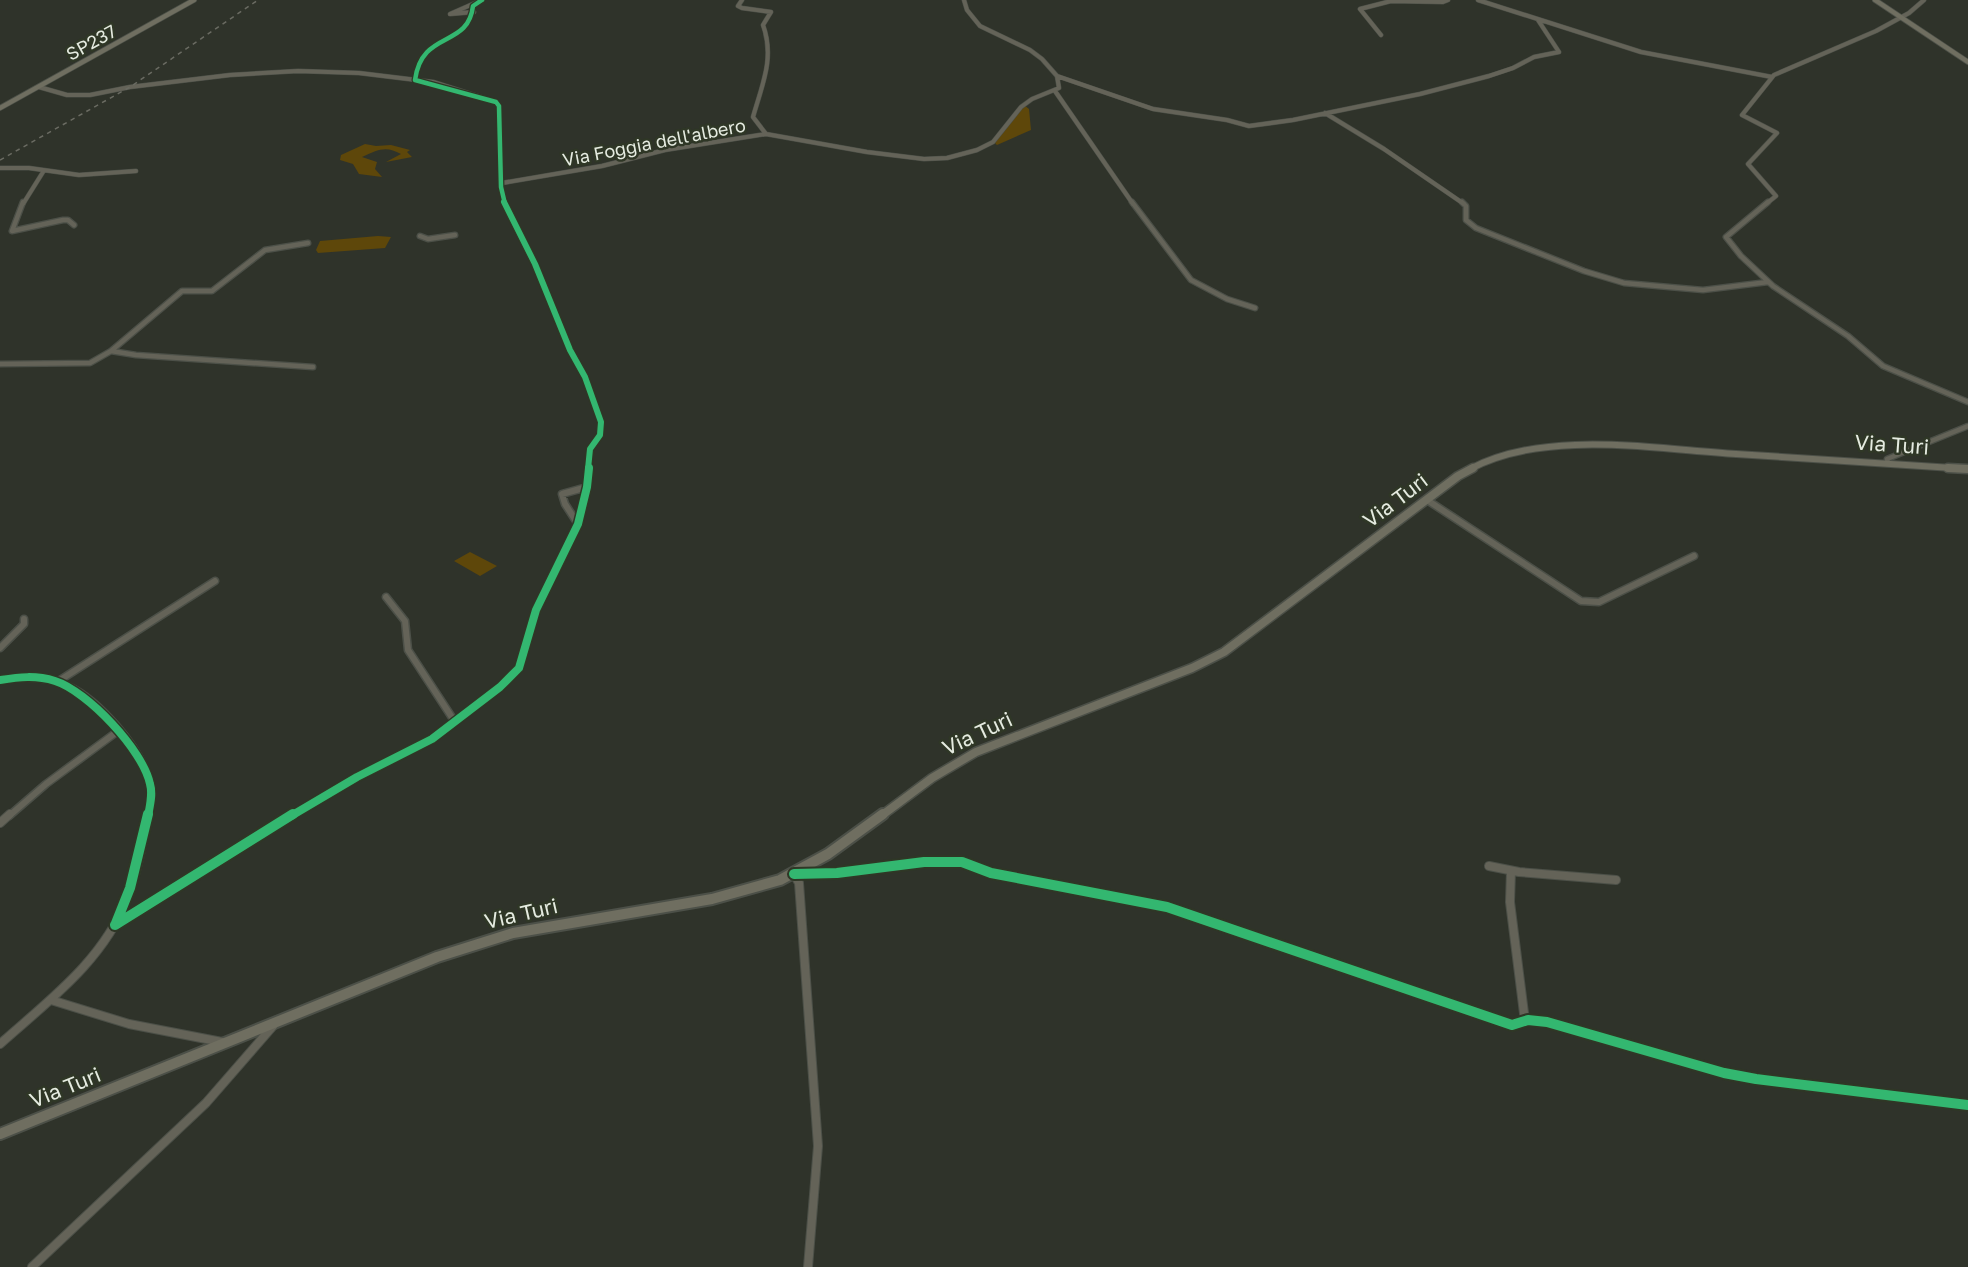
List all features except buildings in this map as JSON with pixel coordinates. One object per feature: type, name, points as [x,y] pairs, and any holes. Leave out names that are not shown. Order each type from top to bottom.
[{"type":"main road","name":"SP237","points":[[0,108],[194,0]]},
{"type":"main road","points":[[1875,0],[1968,62]]},
{"type":"main road","name":"Via Turi","points":[[0,1134],[437,957],[494,938],[552,925],[712,899],[756,888],[794,874],[828,854],[932,778],[975,752],[1192,668],[1224,652],[1458,476],[1488,460],[1523,450],[1554,446],[1602,446],[1968,469]]},
{"type":"street","points":[[474,12],[450,14],[473,6],[482,0]]},
{"type":"street","points":[[742,0],[738,6],[742,8],[771,12],[763,25],[768,36],[771,58],[753,117],[766,134]]},
{"type":"street","points":[[964,0],[967,13],[975,23],[1031,50],[1050,65],[1057,76],[1059,88],[1055,91],[1139,212],[1191,280],[1227,299],[1255,308]]},
{"type":"street","points":[[1381,34],[1359,9],[1390,1],[1443,2],[1448,0]]},
{"type":"street","points":[[1478,0],[1652,55],[1772,77]]},
{"type":"street","points":[[1924,0],[1902,17],[1772,77],[1742,115],[1777,132],[1748,162],[1756,175],[1776,196],[1726,237],[1730,244],[1768,282],[1848,336],[1883,366],[1968,402]]},
{"type":"street","points":[[415,80],[414,69],[418,57],[432,46],[456,34],[472,20],[473,6]]},
{"type":"street","points":[[1057,76],[1153,109],[1227,120],[1244,126],[1325,114],[1398,99],[1483,78],[1513,68],[1534,57],[1559,52],[1539,20]]},
{"type":"street","points":[[39,87],[67,95],[90,95],[130,87],[230,75],[298,71],[359,73],[433,82],[496,102],[500,106],[503,201],[535,264],[570,350],[585,377],[601,422],[600,435],[591,449],[587,487],[578,524],[536,610],[519,668],[500,687],[432,739],[357,777],[285,819],[115,925]]},
{"type":"street","name":"Via Foggia dell'albero","points":[[502,183],[602,166],[665,150],[766,134],[867,152],[924,159],[947,158],[977,150],[993,142],[1022,107],[1032,99],[1055,91]]},
{"type":"street","points":[[1325,114],[1384,149],[1460,200],[1466,206],[1466,220],[1476,228],[1593,275],[1636,285],[1703,290],[1768,282]]},
{"type":"street","points":[[0,168],[29,168],[43,172],[79,175],[136,171]]},
{"type":"street","points":[[43,172],[25,198],[12,231],[63,220],[68,220],[74,225]]},
{"type":"street","points":[[420,236],[428,239],[455,235]]},
{"type":"street","points":[[0,364],[90,363],[111,351],[182,291],[208,292],[265,250],[308,243]]},
{"type":"street","points":[[223,274],[230,276]]},
{"type":"street","points":[[111,351],[136,355],[313,367]]},
{"type":"street","points":[[1888,464],[1887,459],[1968,426]]},
{"type":"street","points":[[578,524],[565,504],[562,494],[587,487]]},
{"type":"street","points":[[1427,500],[1581,601],[1588,603],[1599,602],[1623,592],[1694,556]]},
{"type":"street","points":[[57,682],[215,581]]},
{"type":"street","points":[[386,597],[405,621],[408,650],[455,722]]},
{"type":"street","points":[[0,648],[24,624],[24,620]]},
{"type":"street","points":[[0,680],[34,676],[57,682],[83,694],[98,706],[140,760],[149,777],[151,797],[134,879],[125,907],[115,925],[94,958],[51,1000],[0,1044]]},
{"type":"street","points":[[0,823],[46,784],[118,731]]},
{"type":"street","points":[[808,1267],[818,1146],[799,883],[794,874],[837,873],[924,862],[962,862],[991,873],[1167,907],[1512,1025],[1536,1019],[1735,1075],[1968,1105]]},
{"type":"street","points":[[1489,866],[1511,871],[1616,880]]},
{"type":"street","points":[[1511,871],[1513,930],[1525,1021]]},
{"type":"street","points":[[51,1000],[129,1024],[225,1043]]},
{"type":"street","points":[[32,1267],[206,1103],[276,1022]]},
{"type":"shaded area","points":[[1024,105],[1029,109],[1031,130],[997,145],[994,142]]},
{"type":"shaded area","points":[[365,144],[391,145],[410,150],[407,152],[412,157],[386,162],[401,154],[386,149],[377,151],[362,157],[377,162],[375,169],[382,177],[359,174],[353,164],[340,160],[341,155]]},
{"type":"shaded area","points":[[391,237],[385,248],[318,253],[316,250],[320,241]]},
{"type":"shaded area","points":[[470,552],[497,566],[480,576],[454,561]]},
{"type":"railway","points":[[0,160],[130,87],[258,0]]},
{"type":"cycle path","points":[[115,925],[285,819],[357,777],[432,739],[500,687],[519,668],[536,610],[578,524],[587,487],[590,449],[600,435],[601,422],[585,377],[570,350],[535,264],[503,201],[499,106],[496,102],[445,86],[415,80],[417,65],[424,54],[465,27],[472,18],[473,6],[482,0]]},
{"type":"cycle path","points":[[0,680],[21,676],[39,677],[57,681],[73,689],[88,699],[114,726],[138,757],[147,774],[151,791],[150,806],[134,876],[116,923]]},
{"type":"cycle path","points":[[794,874],[837,873],[924,862],[962,862],[991,873],[1167,907],[1512,1025],[1528,1020],[1547,1022],[1724,1073],[1756,1079],[1968,1105]]}]
